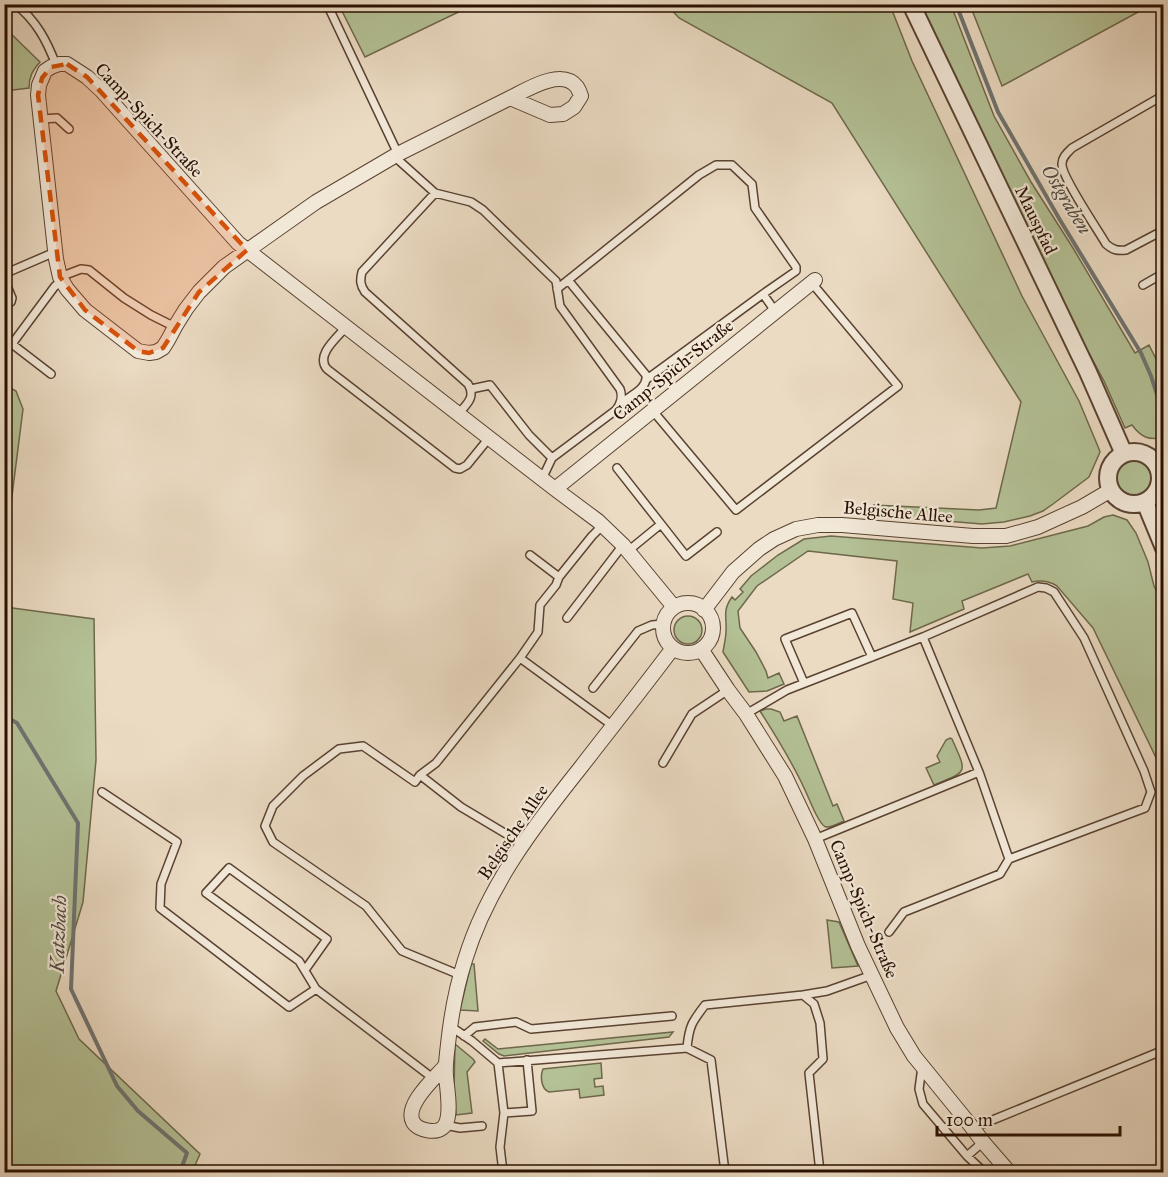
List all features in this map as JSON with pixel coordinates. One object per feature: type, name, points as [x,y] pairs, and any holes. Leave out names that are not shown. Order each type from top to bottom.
[{"type":"street","name":"Mauspfad","points":[[912,4],[1083,362],[1124,454]]},
{"type":"street","name":"Camp-Spich-Straße","points":[[56,65],[67,64],[87,77],[101,90],[229,233],[247,250],[603,525],[675,607]]},
{"type":"street","points":[[56,65],[45,71],[39,85],[38,95],[55,252],[62,279],[73,297],[85,310],[138,351],[149,353],[163,348],[199,292],[224,267],[247,250],[316,202],[397,155],[510,98]]},
{"type":"street","name":"Camp-Spich-Straße","points":[[555,489],[813,281]]},
{"type":"street","points":[[1139,452],[1161,464],[1159,487],[1156,493],[1145,502],[1130,504],[1122,501],[1111,490],[1108,474],[1111,466],[1124,454],[1139,452]]},
{"type":"street","name":"Belgische Allee","points":[[704,610],[733,572],[759,549],[796,529],[818,525],[842,525],[973,537],[1006,536],[1038,527],[1082,507],[1111,490]]},
{"type":"street","points":[[1145,502],[1164,548]]},
{"type":"street","points":[[682,604],[698,606],[704,610],[712,623],[713,630],[707,644],[701,650],[687,653],[673,648],[665,637],[666,618],[675,607],[682,604]]},
{"type":"street","name":"Belgische Allee","points":[[445,1125],[448,1109],[445,1066],[454,1000],[471,942],[487,904],[536,824],[673,648]]},
{"type":"street","name":"Camp-Spich-Straße","points":[[701,650],[746,714],[785,776],[815,839],[850,927],[897,1028],[922,1066],[1009,1173]]},
{"type":"street","points":[[445,1066],[415,1101],[411,1112],[413,1122],[418,1127],[430,1131],[440,1130],[445,1125]]},
{"type":"lane","points":[[15,4],[36,25],[47,42],[56,65]]},
{"type":"lane","points":[[327,4],[397,155],[435,192],[471,202],[483,210],[556,281],[560,306],[620,389],[621,403]]},
{"type":"lane","points":[[1164,95],[1072,148],[1063,159],[1061,166],[1106,244],[1113,249],[1126,250],[1164,230]]},
{"type":"lane","points":[[42,119],[57,118],[69,129]]},
{"type":"lane","points":[[542,479],[552,458],[616,410],[621,403],[643,387],[647,379],[796,271],[796,267],[755,208],[752,184],[732,165],[716,165],[699,175],[557,289]]},
{"type":"lane","points":[[435,192],[362,272],[360,280],[365,292],[468,384],[472,395],[458,414]]},
{"type":"lane","points":[[4,274],[55,252]]},
{"type":"lane","points":[[51,374],[12,344],[55,286],[62,279],[81,269],[89,270],[124,298],[175,327]]},
{"type":"lane","points":[[1143,285],[1164,273]]},
{"type":"lane","points":[[4,279],[12,298],[11,302],[4,305]]},
{"type":"lane","points":[[568,280],[647,379]]},
{"type":"lane","points":[[653,411],[736,510],[898,386],[813,281]]},
{"type":"lane","points":[[763,294],[775,311]]},
{"type":"lane","points":[[346,327],[327,350],[323,357],[323,364],[436,454],[455,468],[460,469],[467,465],[489,438]]},
{"type":"lane","points":[[471,389],[490,385],[529,435],[552,458]]},
{"type":"lane","points":[[617,468],[686,556],[717,532]]},
{"type":"lane","points":[[567,618],[625,548],[661,524]]},
{"type":"lane","points":[[460,975],[402,951],[366,906],[273,842],[265,826],[273,806],[303,777],[339,749],[363,746],[415,782],[420,775],[436,763],[520,658],[538,632],[540,605],[556,585],[559,577],[603,525]]},
{"type":"lane","points":[[530,555],[559,577]]},
{"type":"lane","points":[[746,714],[787,690],[923,637],[1038,587],[1054,592],[1084,638],[1144,771],[1151,792],[1145,808],[1009,860],[1000,874],[904,912],[889,932]]},
{"type":"lane","points":[[804,683],[785,639],[852,614],[872,657]]},
{"type":"lane","points":[[593,688],[638,632],[652,625],[664,624]]},
{"type":"lane","points":[[923,637],[979,772],[1009,860]]},
{"type":"lane","points":[[520,658],[613,726]]},
{"type":"lane","points":[[663,763],[692,714],[728,690]]},
{"type":"lane","points":[[815,839],[979,772]]},
{"type":"lane","points":[[420,775],[461,807],[523,844]]},
{"type":"lane","points":[[102,792],[177,842],[161,884],[160,908],[289,1007],[316,989]]},
{"type":"lane","points":[[304,970],[327,939],[229,868],[206,893],[299,961],[304,970],[316,989],[434,1079]]},
{"type":"lane","points":[[687,1048],[693,1021],[705,1005],[826,991],[872,975]]},
{"type":"lane","points":[[803,995],[814,1004],[820,1023],[823,1059],[809,1073],[820,1173]]},
{"type":"lane","points":[[464,1036],[475,1027],[516,1022],[531,1029],[672,1016]]},
{"type":"lane","points":[[450,1026],[498,1063],[687,1048],[711,1060],[725,1173]]},
{"type":"lane","points":[[973,1128],[1164,1050]]},
{"type":"lane","points":[[504,1113],[532,1111],[527,1060]]},
{"type":"lane","points":[[498,1063],[504,1113],[500,1147],[503,1173]]},
{"type":"lane","points":[[922,1066],[919,1089],[923,1104],[984,1173]]},
{"type":"lane","points":[[445,1125],[460,1128],[482,1126]]},
{"type":"lane","points":[[967,1156],[983,1142]]},
{"type":"highlighted area","points":[[67,64],[87,77],[247,250],[199,292],[163,348],[149,353],[138,351],[85,310],[60,277],[38,95],[42,78],[51,67]]},
{"type":"green space","points":[[339,5],[473,5],[365,57]]},
{"type":"green space","points":[[667,5],[890,5],[912,61],[1022,296],[1079,401],[1100,452],[1089,477],[1043,511],[1004,522],[982,524],[874,515],[874,505],[979,510],[996,508],[1021,402],[832,103],[679,18]]},
{"type":"green space","points":[[918,5],[951,5],[994,116],[1031,182],[1135,353],[1149,345],[1163,378],[1163,437],[1146,437],[1132,425],[1125,428],[1104,381],[1050,281]]},
{"type":"green space","points":[[970,5],[1151,5],[1002,86]]},
{"type":"green space","points":[[4,27],[40,62],[32,74],[29,88],[5,91]]},
{"type":"green space","points":[[5,385],[16,391],[23,409],[5,551]]},
{"type":"green space","points":[[1134,458],[1148,464],[1154,478],[1148,492],[1134,498],[1120,492],[1114,478],[1120,464]]},
{"type":"green space","points":[[1113,515],[1127,520],[1136,533],[1148,562],[1154,586],[1163,604],[1163,772],[1093,628],[1057,586],[1045,581],[1032,582],[1028,574],[962,601],[964,609],[910,632],[913,603],[893,599],[897,561],[808,551],[757,586],[738,611],[740,628],[756,652],[768,678],[779,673],[784,684],[767,691],[749,692],[723,652],[726,610],[732,597],[735,600],[743,592],[740,589],[751,576],[804,539],[831,536],[982,548],[1010,546],[1088,526]]},
{"type":"green space","points":[[5,607],[94,619],[96,760],[83,902],[56,991],[79,1039],[200,1154],[192,1172],[5,1172]]},
{"type":"green space","points":[[688,616],[698,620],[702,630],[698,640],[688,644],[678,640],[674,630],[678,620]]},
{"type":"green space","points":[[766,709],[780,712],[784,721],[797,716],[833,806],[837,804],[844,821],[828,827],[821,823],[793,765],[760,711]]},
{"type":"green space","points":[[950,738],[960,759],[962,770],[954,777],[934,785],[926,768],[940,762],[937,756],[946,740]]},
{"type":"green space","points":[[827,920],[839,922],[858,966],[832,968]]},
{"type":"green space","points":[[471,964],[474,964],[478,1011],[460,1010]]},
{"type":"green space","points":[[673,1032],[669,1037],[504,1056],[483,1041],[485,1039],[498,1049]]},
{"type":"green space","points":[[455,1044],[475,1062],[467,1072],[472,1113],[456,1115]]},
{"type":"green space","points":[[601,1063],[602,1078],[594,1079],[595,1087],[603,1086],[604,1095],[580,1098],[579,1089],[549,1092],[541,1079],[543,1069]]},
{"type":"waterway","name":"Ostgraben","points":[[956,4],[998,112],[1141,353],[1160,404]]},
{"type":"waterway","name":"Katzbach","points":[[4,716],[17,723],[78,823],[71,989],[117,1086],[138,1111],[187,1153],[180,1172]]}]
